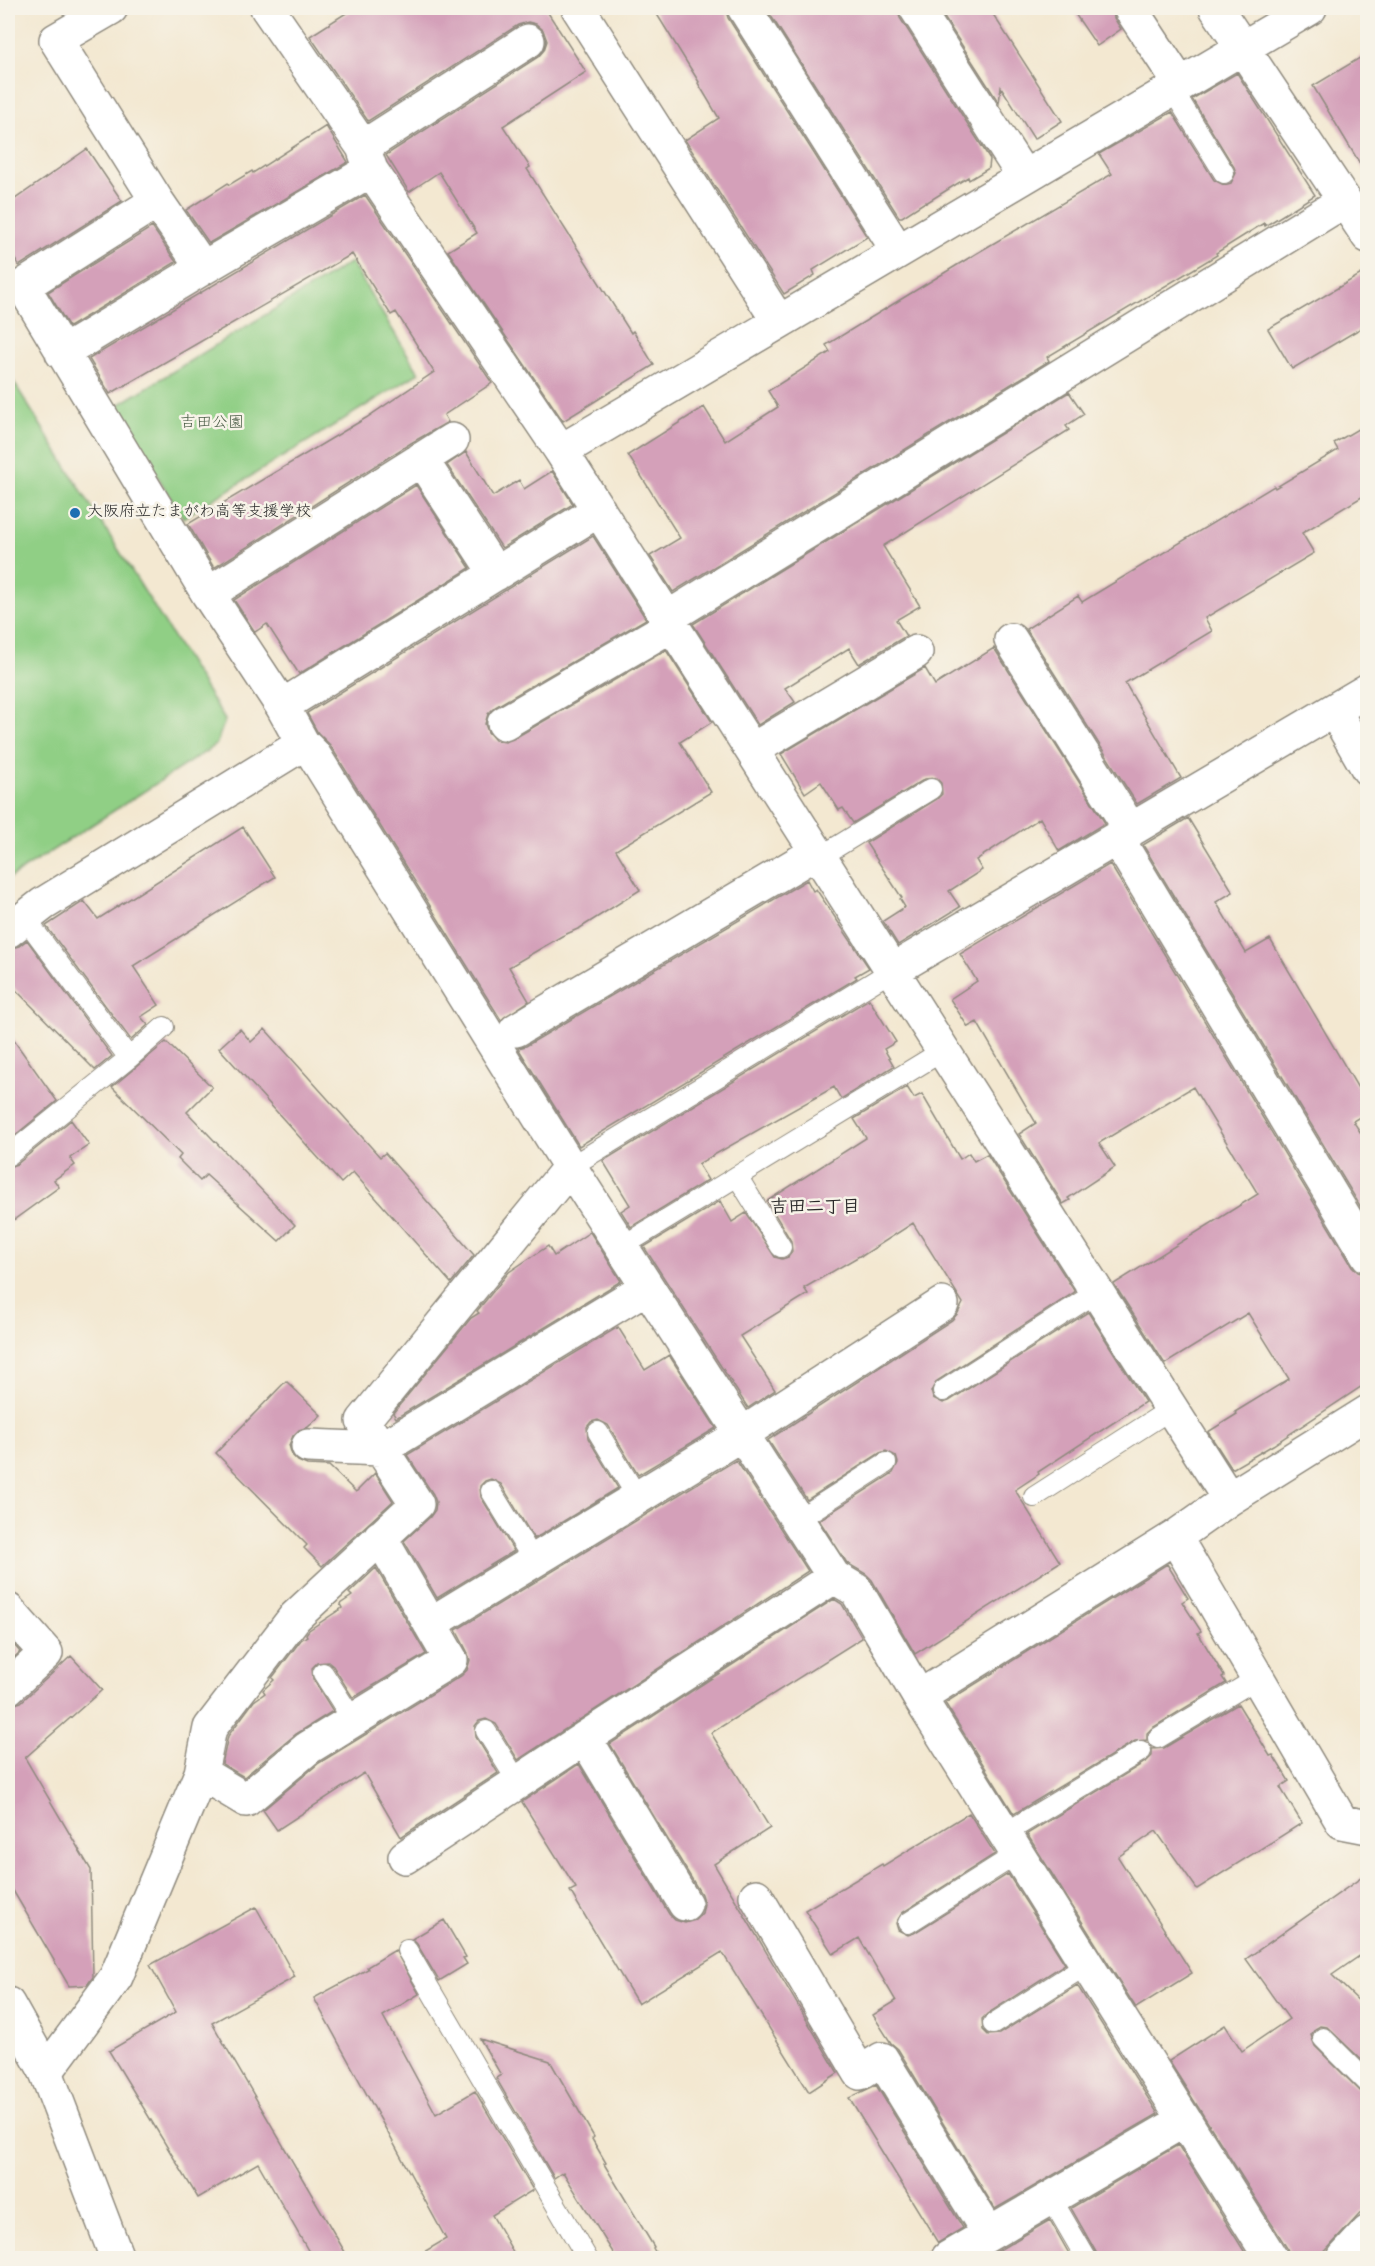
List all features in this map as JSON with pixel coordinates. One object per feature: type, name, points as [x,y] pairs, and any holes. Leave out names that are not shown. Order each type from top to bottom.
[{"type":"street","points":[[111,8],[56,40],[157,201],[203,267]]},
{"type":"street","points":[[267,8],[561,451],[1229,1499]]},
{"type":"street","points":[[578,8],[778,322]]},
{"type":"street","points":[[744,8],[898,250]]},
{"type":"street","points":[[916,8],[1024,177]]},
{"type":"street","points":[[1130,8],[1176,86]]},
{"type":"street","points":[[1216,8],[1368,236]]},
{"type":"street","points":[[561,451],[1310,8]]},
{"type":"street","points":[[62,354],[203,267],[367,159],[528,41]]},
{"type":"street","points":[[157,201],[23,286],[208,594],[282,706],[303,744],[314,755],[570,1167],[834,1577],[856,1590],[919,1697],[1271,2259]]},
{"type":"street","points":[[504,723],[670,622],[1344,201]]},
{"type":"street","points":[[208,594],[452,440]]},
{"type":"street","points":[[422,459],[496,574]]},
{"type":"street","points":[[282,706],[599,510]]},
{"type":"street","points":[[1011,640],[1368,1256]]},
{"type":"street","points":[[753,750],[916,652]]},
{"type":"street","points":[[893,970],[1368,690]]},
{"type":"street","points":[[1335,710],[1368,769]]},
{"type":"street","points":[[16,924],[53,898],[303,744]]},
{"type":"street","points":[[516,1030],[819,854]]},
{"type":"street","points":[[46,2072],[116,1977],[201,1773],[210,1728],[295,1617],[417,1504],[363,1421],[570,1167]]},
{"type":"street","points":[[308,1446],[381,1449],[647,1287]]},
{"type":"street","points":[[430,1624],[742,1434],[942,1304]]},
{"type":"street","points":[[919,1697],[1175,1537],[1229,1499],[1368,1412]]},
{"type":"street","points":[[201,1773],[246,1800],[308,1748],[451,1660],[380,1537]]},
{"type":"street","points":[[1175,1537],[1342,1822],[1368,1827]]},
{"type":"street","points":[[405,1857],[834,1577]]},
{"type":"street","points":[[8,1610],[46,1653],[8,1688]]},
{"type":"street","points":[[585,1738],[685,1904]]},
{"type":"street","points":[[756,1896],[860,2073],[882,2059],[989,2234]]},
{"type":"street","points":[[8,2004],[46,2072],[117,2259]]},
{"type":"street","points":[[948,2259],[1183,2121]]},
{"type":"street","points":[[1344,2259],[1368,2232]]},
{"type":"lane","points":[[1176,86],[1224,173]]},
{"type":"lane","points":[[819,854],[931,789]]},
{"type":"lane","points":[[16,924],[129,1058]]},
{"type":"lane","points":[[570,1167],[893,970]]},
{"type":"lane","points":[[9,1155],[164,1027]]},
{"type":"lane","points":[[621,1247],[944,1050]]},
{"type":"lane","points":[[737,1176],[781,1247]]},
{"type":"lane","points":[[943,1391],[1097,1292]]},
{"type":"lane","points":[[1034,1497],[1171,1409]]},
{"type":"lane","points":[[598,1432],[638,1498]]},
{"type":"lane","points":[[797,1520],[886,1463]]},
{"type":"lane","points":[[491,1491],[534,1561]]},
{"type":"lane","points":[[323,1672],[353,1720]]},
{"type":"lane","points":[[1158,1738],[1258,1678]]},
{"type":"lane","points":[[486,1731],[518,1782]]},
{"type":"lane","points":[[908,1923],[1011,1844],[1141,1750]]},
{"type":"lane","points":[[407,1950],[587,2259]]},
{"type":"lane","points":[[993,2024],[1086,1965]]},
{"type":"lane","points":[[1323,2038],[1368,2083]]},
{"type":"lane","points":[[1051,2198],[1086,2259]]},
{"type":"green space","name":"吉田公園","points":[[351,262],[419,373],[183,518],[115,407]]},
{"type":"green space","name":"大阪府立たまがわ高等支援学校","points":[[8,373],[225,720],[216,745],[8,879]]},
{"type":"building","points":[[354,8],[545,8],[586,72],[503,126],[530,167],[527,169],[631,333],[633,331],[654,365],[563,421],[448,251],[477,233],[439,172],[409,192],[386,155],[538,57],[547,41],[543,30],[536,24],[528,22],[518,25],[368,121],[310,36]]},
{"type":"building","points":[[653,8],[725,8],[728,18],[867,237],[813,270],[815,275],[784,294],[685,140],[719,118]]},
{"type":"building","points":[[766,8],[897,8],[900,18],[990,159],[989,168],[969,180],[968,177],[899,217]]},
{"type":"building","points":[[938,8],[989,8],[1062,121],[1034,139],[1001,87],[999,103]]},
{"type":"building","points":[[1071,8],[1112,8],[1114,18],[1121,29],[1097,46]]},
{"type":"building","points":[[1368,53],[1368,177],[1313,86]]},
{"type":"building","points":[[1237,73],[1315,195],[1265,226],[1264,223],[1216,253],[1217,255],[1047,357],[1049,361],[673,592],[650,556],[680,538],[628,455],[704,407],[725,441],[778,407],[768,391],[830,352],[826,345],[1112,174],[1099,154],[1172,112],[1214,180],[1224,185],[1231,183],[1236,173],[1234,167],[1192,99]]},
{"type":"building","points":[[326,126],[348,162],[209,243],[186,210],[228,183],[229,185],[252,171],[253,173]]},
{"type":"building","points":[[87,149],[122,201],[19,266],[8,248],[8,204]]},
{"type":"building","points":[[365,195],[492,383],[444,415],[448,422],[214,568],[188,524],[366,418],[434,372],[396,312],[391,315],[352,254],[110,394],[89,359]]},
{"type":"building","points":[[152,227],[176,262],[69,327],[48,292]]},
{"type":"building","points":[[1368,270],[1368,324],[1292,369],[1268,329]]},
{"type":"building","points":[[1069,392],[1084,414],[1066,426],[1069,430],[883,546],[920,606],[896,620],[906,636],[859,664],[849,648],[785,688],[795,702],[758,725],[693,624]]},
{"type":"building","points":[[1368,423],[1368,499],[1365,495],[1302,533],[1314,553],[1205,618],[1212,631],[1125,683],[1181,778],[1137,804],[1026,629],[1078,596],[1082,602],[1274,486],[1275,488],[1338,450],[1334,443]]},
{"type":"building","points":[[466,452],[493,496],[519,480],[524,489],[552,471],[573,504],[502,548],[447,465]]},
{"type":"building","points":[[416,485],[470,568],[299,674],[267,624],[255,632],[234,600]]},
{"type":"building","points":[[593,536],[646,619],[495,707],[488,714],[485,724],[488,732],[495,740],[505,742],[513,739],[666,650],[712,722],[680,742],[711,792],[616,850],[640,890],[580,928],[509,967],[529,1001],[501,1020],[330,745],[318,733],[307,713]]},
{"type":"building","points":[[994,648],[1105,823],[1059,851],[1040,818],[976,860],[982,870],[949,891],[960,907],[898,945],[883,921],[905,907],[900,899],[902,898],[866,843],[937,799],[942,794],[941,783],[936,778],[925,779],[853,823],[843,808],[839,810],[821,782],[805,793],[781,754],[925,668],[935,685]]},
{"type":"building","points":[[1188,818],[1233,892],[1216,902],[1246,953],[1270,939],[1368,1105],[1368,1112],[1353,1121],[1368,1144],[1368,1219],[1143,845]]},
{"type":"building","points":[[243,827],[275,877],[133,966],[159,1005],[141,1017],[148,1025],[131,1040],[46,926],[84,901],[98,919]]},
{"type":"building","points":[[1110,864],[1352,1266],[1358,1272],[1368,1275],[1368,1382],[1273,1445],[1232,1469],[1208,1432],[1237,1414],[1235,1412],[1289,1379],[1248,1313],[1165,1364],[1114,1284],[1258,1194],[1193,1087],[1099,1143],[1115,1167],[1068,1198],[1070,1200],[1063,1204],[1019,1134],[1036,1123],[977,1022],[968,1027],[950,999],[977,981],[960,954]]},
{"type":"building","points":[[807,880],[813,891],[816,889],[869,968],[855,976],[857,978],[579,1146],[518,1048],[526,1046]]},
{"type":"building","points":[[27,940],[112,1056],[95,1070],[8,982],[8,949],[19,946]]},
{"type":"building","points":[[869,999],[896,1042],[884,1049],[894,1066],[841,1099],[834,1087],[698,1164],[708,1180],[631,1227],[621,1211],[630,1205],[603,1161]]},
{"type":"building","points":[[240,1029],[251,1042],[265,1029],[380,1157],[385,1153],[474,1255],[451,1283],[353,1172],[341,1183],[219,1048]]},
{"type":"building","points":[[8,1032],[57,1101],[8,1141]]},
{"type":"building","points":[[166,1042],[212,1087],[187,1112],[295,1225],[279,1241],[206,1175],[200,1181],[178,1159],[181,1155],[112,1087]]},
{"type":"building","points":[[907,1087],[914,1098],[922,1094],[960,1159],[969,1153],[974,1161],[987,1154],[1075,1292],[937,1381],[931,1391],[933,1398],[943,1403],[949,1401],[1088,1312],[1145,1402],[1038,1472],[1039,1474],[1015,1490],[1060,1562],[915,1654],[872,1580],[847,1563],[819,1520],[893,1473],[898,1463],[896,1456],[886,1451],[880,1453],[807,1500],[768,1440],[952,1320],[958,1313],[963,1303],[913,1223],[862,1256],[804,1288],[808,1294],[740,1336],[775,1390],[748,1408],[644,1247],[720,1201],[732,1222],[746,1213],[775,1257],[782,1259],[788,1257],[792,1252],[791,1241],[767,1201],[866,1138],[854,1119]]},
{"type":"building","points":[[71,1120],[89,1145],[70,1158],[75,1165],[54,1180],[59,1187],[8,1224],[8,1167],[17,1164]]},
{"type":"building","points":[[590,1232],[621,1281],[396,1418],[393,1413],[471,1318],[479,1313],[477,1311],[509,1272],[548,1246],[554,1256]]},
{"type":"building","points":[[618,1327],[645,1370],[669,1355],[716,1428],[638,1475],[608,1425],[598,1420],[591,1422],[587,1427],[588,1438],[618,1488],[534,1539],[501,1484],[491,1479],[485,1481],[480,1486],[481,1497],[514,1551],[437,1598],[404,1541],[430,1517],[435,1510],[436,1502],[407,1455]]},
{"type":"building","points":[[286,1381],[321,1415],[308,1427],[299,1430],[293,1436],[289,1445],[292,1455],[307,1465],[329,1466],[356,1492],[375,1473],[393,1501],[322,1566],[304,1548],[307,1545],[216,1453]]},
{"type":"building","points":[[736,1460],[808,1571],[518,1760],[496,1724],[486,1719],[479,1721],[475,1726],[476,1737],[498,1773],[401,1837],[364,1773],[277,1830],[263,1810],[319,1763],[461,1676],[467,1670],[470,1660],[456,1630]]},
{"type":"building","points":[[1167,1564],[1188,1598],[1182,1602],[1201,1631],[1198,1633],[1226,1683],[1152,1728],[1147,1733],[1147,1740],[1135,1741],[1014,1814],[945,1703]]},
{"type":"building","points":[[376,1568],[426,1654],[353,1698],[333,1666],[328,1662],[317,1663],[312,1668],[313,1679],[333,1711],[296,1734],[244,1777],[222,1764],[228,1736],[254,1701],[265,1693],[263,1690],[274,1680],[272,1678],[301,1640],[307,1636],[309,1630],[342,1608],[340,1604],[352,1596],[349,1593]]},
{"type":"building","points":[[834,1599],[842,1604],[862,1638],[711,1733],[770,1828],[714,1864],[838,2073],[809,2092],[722,1952],[638,2004],[570,1891],[576,1888],[522,1802],[579,1764],[669,1914],[675,1920],[685,1923],[695,1920],[702,1913],[704,1904],[701,1894],[610,1744]]},
{"type":"building","points":[[8,1638],[20,1652],[8,1663]]},
{"type":"building","points":[[71,1656],[102,1690],[25,1758],[91,1870],[93,1977],[87,1985],[69,1986],[8,1882],[8,1706],[21,1702]]},
{"type":"building","points":[[1238,1704],[1270,1756],[1273,1755],[1289,1781],[1280,1787],[1302,1823],[1197,1889],[1156,1831],[1118,1857],[1192,1973],[1136,2008],[1027,1834],[1147,1761],[1152,1756],[1152,1749],[1164,1748]]},
{"type":"building","points":[[969,1813],[995,1854],[902,1913],[896,1923],[898,1930],[908,1935],[914,1933],[1008,1874],[1065,1964],[987,2014],[982,2019],[983,2030],[988,2035],[999,2034],[1077,1985],[1158,2114],[995,2209],[898,2049],[891,2043],[873,2015],[896,2001],[859,1938],[833,1954],[805,1910],[882,1864],[883,1866]]},
{"type":"building","points":[[1368,1873],[1368,1950],[1332,1975],[1368,2010],[1368,2066],[1327,2027],[1320,2026],[1311,2035],[1315,2046],[1360,2091],[1368,2095],[1368,2205],[1318,2259],[1290,2259],[1287,2248],[1169,2061],[1225,2025],[1242,2051],[1289,2019],[1246,1959]]},
{"type":"building","points":[[256,1907],[295,1977],[212,2023],[349,2259],[313,2259],[258,2163],[198,2198],[109,2051],[176,2012],[150,1965]]},
{"type":"building","points":[[444,1920],[466,1957],[463,1958],[467,1964],[439,1981],[412,1939]]},
{"type":"building","points":[[395,1950],[419,1994],[383,2016],[436,2114],[475,2091],[533,2190],[492,2215],[517,2259],[412,2259],[446,2239],[314,1998],[368,1969],[367,1967]]},
{"type":"building","points":[[480,2039],[550,2061],[594,2137],[592,2139],[606,2163],[604,2164],[659,2259],[617,2259],[563,2172],[554,2178],[496,2078],[501,2075]]},
{"type":"building","points":[[876,2085],[963,2228],[938,2243],[849,2098]]},
{"type":"building","points":[[1178,2145],[1249,2259],[1098,2259],[1071,2208]]},
{"type":"building","points":[[1050,2220],[1072,2259],[984,2259]]},
{"type":"place","name":"大阪府立たまがわ高等支援学校","points":[[75,513]]},
{"type":"district","name":"吉田二丁目","points":[[815,1208]]}]
